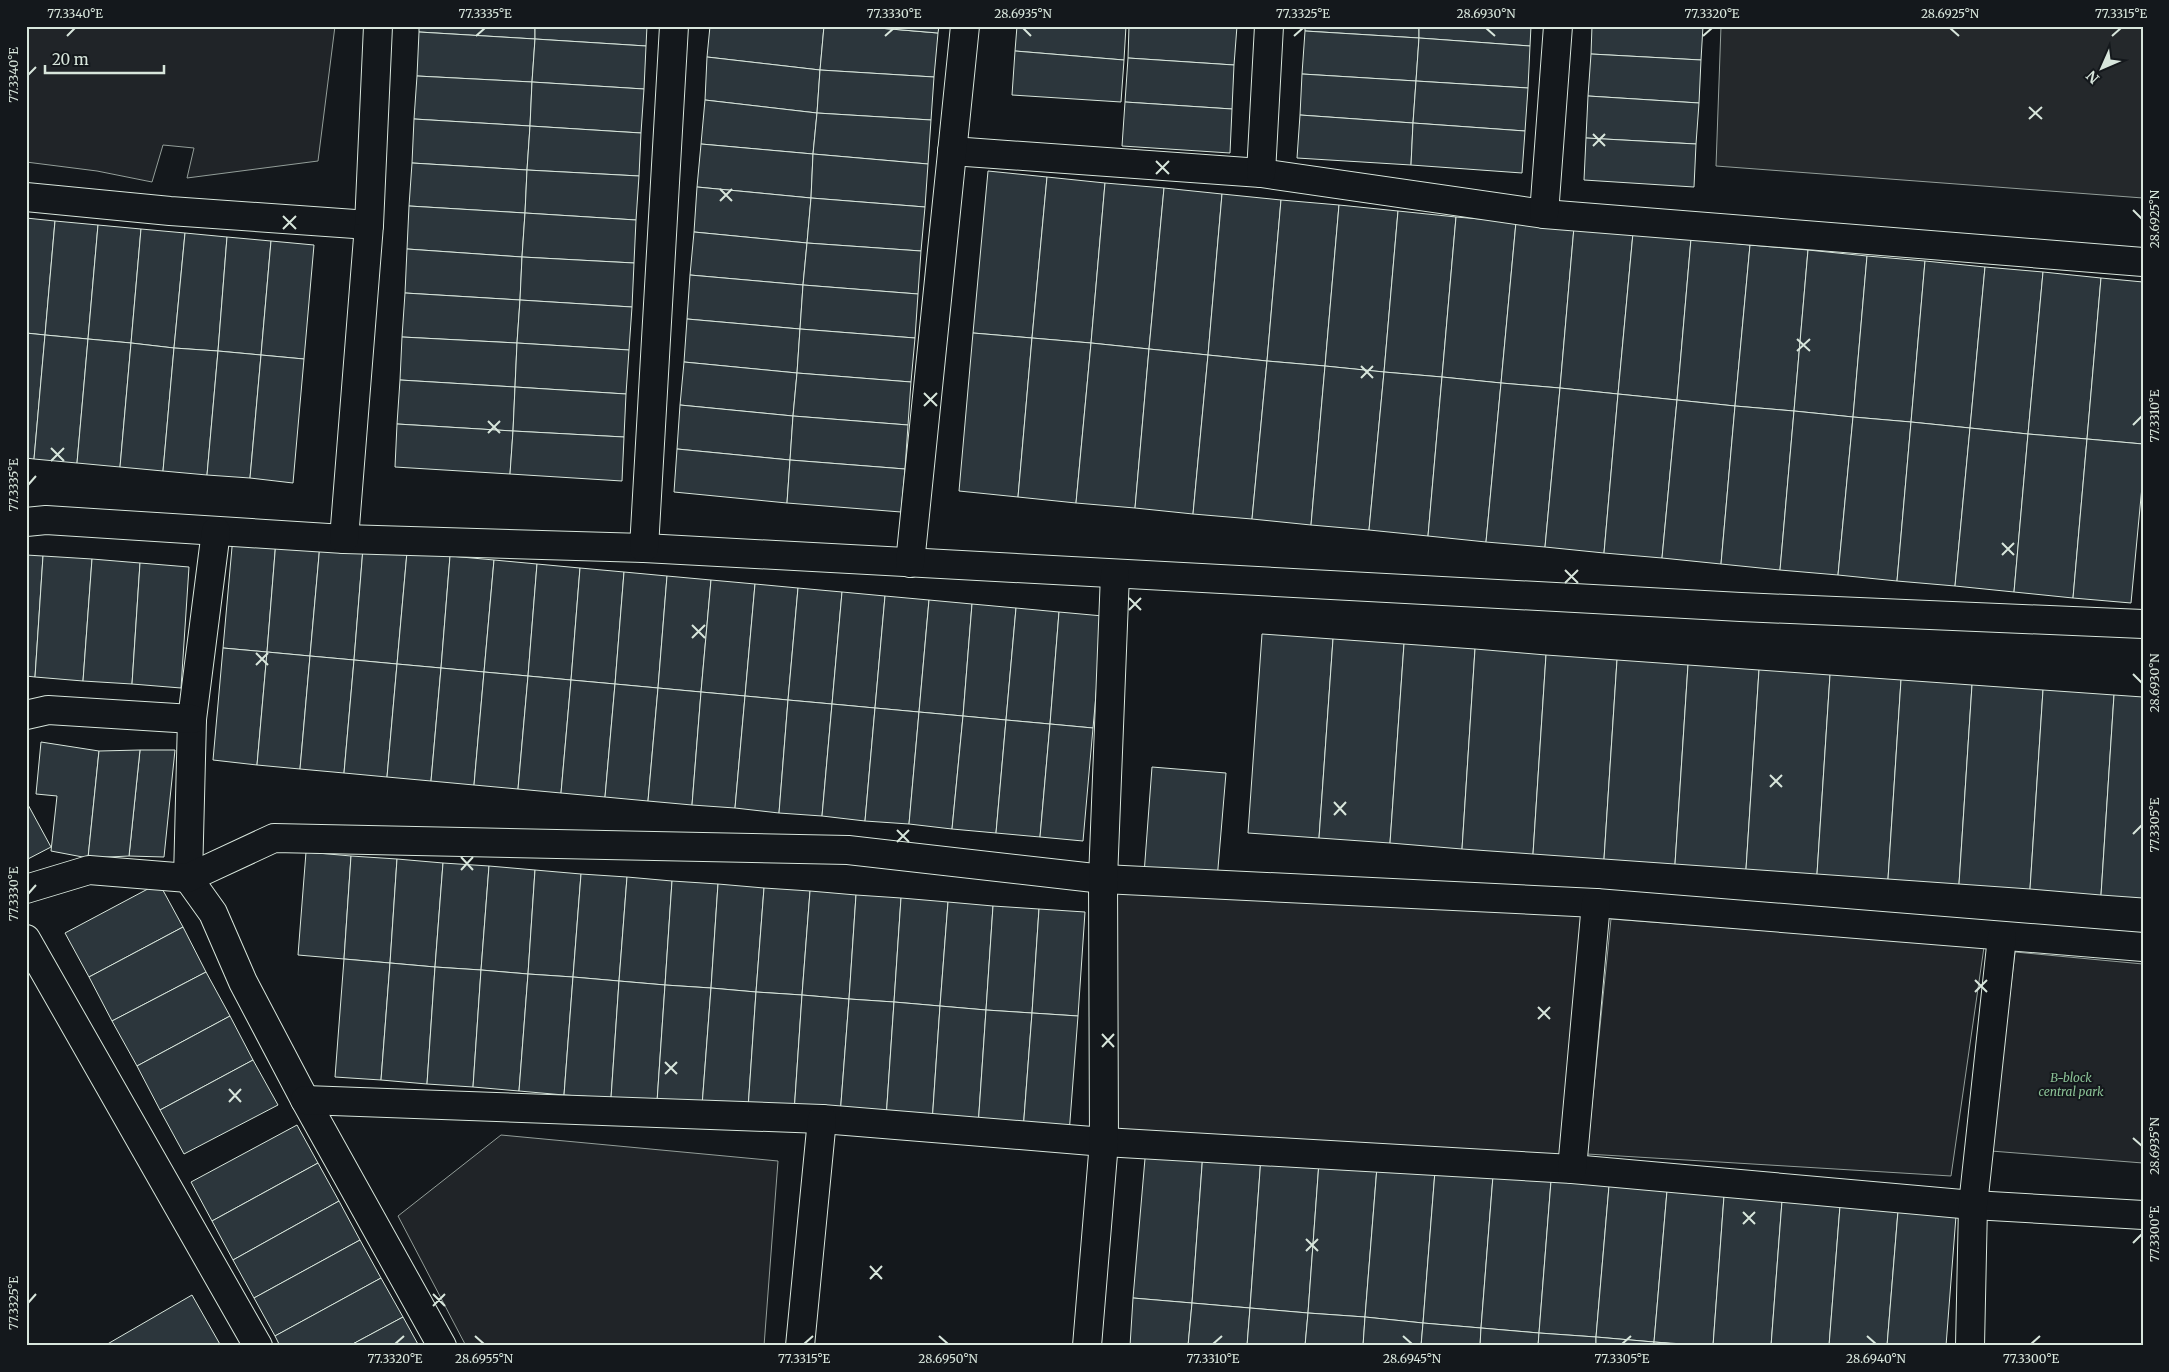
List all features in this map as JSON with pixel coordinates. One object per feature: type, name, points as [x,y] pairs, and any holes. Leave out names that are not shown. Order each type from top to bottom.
[{"type":"street","points":[[344,540],[368,225],[378,26]]},
{"type":"street","points":[[644,548],[674,26]]},
{"type":"street","points":[[910,563],[964,26]]},
{"type":"street","points":[[1260,173],[1269,26]]},
{"type":"street","points":[[1544,214],[1558,26]]},
{"type":"street","points":[[952,151],[1260,173],[1544,214],[2143,262]]},
{"type":"street","points":[[26,197],[170,211],[368,225]]},
{"type":"street","points":[[26,522],[46,520],[344,540],[644,548],[1741,607],[2143,624]]},
{"type":"street","points":[[216,530],[192,720],[188,878],[213,913],[243,982],[305,1100],[442,1346]]},
{"type":"street","points":[[1087,1346],[1104,1142],[1103,879],[1115,574]]},
{"type":"street","points":[[26,715],[48,710],[192,720]]},
{"type":"street","points":[[26,889],[89,870],[188,878],[274,838],[848,850],[1103,879],[1596,903],[2143,947]]},
{"type":"street","points":[[1572,1169],[1596,903]]},
{"type":"street","points":[[1970,1346],[1973,1205],[2002,937]]},
{"type":"street","points":[[26,939],[258,1346]]},
{"type":"street","points":[[305,1100],[822,1119],[1104,1142],[1572,1169],[1973,1205],[2143,1215]]},
{"type":"street","points":[[800,1346],[822,1119]]},
{"type":"green space","points":[[26,26],[335,26],[318,161],[187,178],[194,148],[163,145],[152,182],[97,171],[26,162]]},
{"type":"green space","points":[[1111,888],[1582,916],[1563,1157],[1112,1136]]},
{"type":"green space","points":[[1611,919],[1984,947],[1951,1176],[1587,1154]]},
{"type":"green space","name":"B-block central park","points":[[2015,952],[2143,964],[2143,1163],[1991,1151]]},
{"type":"green space","points":[[501,1135],[778,1161],[764,1346],[466,1346],[398,1216]]},
{"type":"shaded area","points":[[1721,26],[2143,26],[2143,198],[1716,166]]},
{"type":"building","points":[[419,26],[535,26],[535,39],[419,32]]},
{"type":"building","points":[[535,26],[647,26],[646,46],[535,39]]},
{"type":"building","points":[[710,26],[824,26],[820,70],[707,57]]},
{"type":"building","points":[[824,26],[855,26],[938,33],[934,77],[820,70]]},
{"type":"building","points":[[855,26],[939,26],[938,33]]},
{"type":"building","points":[[1017,26],[1126,26],[1124,60],[1015,51]]},
{"type":"building","points":[[1129,26],[1237,26],[1234,65],[1128,58]]},
{"type":"building","points":[[1305,26],[1419,26],[1419,38],[1305,31]]},
{"type":"building","points":[[1419,26],[1531,26],[1530,46],[1419,38]]},
{"type":"building","points":[[1592,26],[1703,26],[1701,60],[1591,54]]},
{"type":"building","points":[[1305,31],[1419,38],[1416,81],[1302,74]]},
{"type":"building","points":[[419,32],[535,39],[532,82],[417,76]]},
{"type":"building","points":[[1419,38],[1530,46],[1528,88],[1416,81]]},
{"type":"building","points":[[535,39],[646,46],[644,89],[532,82]]},
{"type":"building","points":[[1015,51],[1124,60],[1121,102],[1012,95]]},
{"type":"building","points":[[1591,54],[1701,60],[1699,103],[1588,96]]},
{"type":"building","points":[[707,57],[820,70],[817,113],[705,100]]},
{"type":"building","points":[[1128,58],[1234,65],[1232,109],[1125,102]]},
{"type":"building","points":[[820,70],[934,77],[931,120],[817,113]]},
{"type":"building","points":[[1302,74],[1416,81],[1413,123],[1300,115]]},
{"type":"building","points":[[417,76],[532,82],[530,126],[414,119]]},
{"type":"building","points":[[1416,81],[1528,88],[1525,131],[1413,123]]},
{"type":"building","points":[[532,82],[644,89],[641,133],[530,126]]},
{"type":"building","points":[[1588,96],[1699,103],[1696,144],[1586,138]]},
{"type":"building","points":[[705,100],[817,113],[813,154],[701,144]]},
{"type":"building","points":[[1125,102],[1232,109],[1230,153],[1122,146]]},
{"type":"building","points":[[817,113],[931,120],[928,164],[813,154]]},
{"type":"building","points":[[1300,115],[1413,123],[1411,165],[1297,158]]},
{"type":"building","points":[[414,119],[530,126],[527,170],[412,163]]},
{"type":"building","points":[[1413,123],[1525,131],[1522,173],[1411,165]]},
{"type":"building","points":[[530,126],[641,133],[639,176],[527,170]]},
{"type":"building","points":[[1586,138],[1696,144],[1694,187],[1584,180]]},
{"type":"building","points":[[701,144],[813,154],[811,198],[697,187]]},
{"type":"building","points":[[813,154],[928,164],[925,207],[811,198]]},
{"type":"building","points":[[412,163],[527,170],[525,213],[409,206]]},
{"type":"building","points":[[527,170],[639,176],[636,220],[525,213]]},
{"type":"building","points":[[988,171],[1047,177],[1032,338],[973,333]]},
{"type":"building","points":[[1047,177],[1105,183],[1091,343],[1032,338]]},
{"type":"building","points":[[1105,183],[1164,188],[1149,349],[1091,343]]},
{"type":"building","points":[[697,187],[811,198],[807,243],[694,232]]},
{"type":"building","points":[[1164,188],[1222,194],[1208,355],[1149,349]]},
{"type":"building","points":[[1222,194],[1281,200],[1267,361],[1208,355]]},
{"type":"building","points":[[811,198],[925,207],[921,251],[807,243]]},
{"type":"building","points":[[1281,200],[1339,205],[1325,366],[1267,361]]},
{"type":"building","points":[[1339,205],[1398,211],[1384,372],[1325,366]]},
{"type":"building","points":[[409,206],[525,213],[522,257],[407,249]]},
{"type":"building","points":[[1398,211],[1456,217],[1442,377],[1384,372]]},
{"type":"building","points":[[525,213],[636,220],[634,263],[522,257]]},
{"type":"building","points":[[1456,217],[1516,222],[1501,383],[1442,377]]},
{"type":"building","points":[[26,218],[55,221],[45,335],[26,333]]},
{"type":"building","points":[[55,221],[98,225],[88,339],[45,335]]},
{"type":"building","points":[[1516,222],[1574,227],[1560,388],[1501,383]]},
{"type":"building","points":[[98,225],[141,229],[131,343],[88,339]]},
{"type":"building","points":[[1574,227],[1633,233],[1618,394],[1560,388]]},
{"type":"building","points":[[141,229],[185,233],[174,348],[131,343]]},
{"type":"building","points":[[694,232],[807,243],[803,285],[690,275]]},
{"type":"building","points":[[185,233],[227,237],[218,351],[174,348]]},
{"type":"building","points":[[1633,233],[1691,239],[1677,400],[1618,394]]},
{"type":"building","points":[[227,237],[271,241],[261,355],[218,351]]},
{"type":"building","points":[[1691,239],[1750,245],[1735,406],[1677,400]]},
{"type":"building","points":[[271,241],[314,245],[304,359],[261,355]]},
{"type":"building","points":[[807,243],[921,251],[918,294],[803,285]]},
{"type":"building","points":[[1750,245],[1808,250],[1794,411],[1735,406]]},
{"type":"building","points":[[407,249],[522,257],[520,300],[405,293]]},
{"type":"building","points":[[1808,250],[1867,256],[1853,417],[1794,411]]},
{"type":"building","points":[[1867,256],[1925,261],[1911,422],[1853,417]]},
{"type":"building","points":[[522,257],[634,263],[632,307],[520,300]]},
{"type":"building","points":[[1925,261],[1985,267],[1970,428],[1911,422]]},
{"type":"building","points":[[1985,267],[2043,272],[2028,434],[1970,428]]},
{"type":"building","points":[[2043,272],[2101,278],[2087,439],[2028,434]]},
{"type":"building","points":[[690,275],[803,285],[800,329],[687,319]]},
{"type":"building","points":[[2101,278],[2143,282],[2143,444],[2087,439]]},
{"type":"building","points":[[803,285],[918,294],[915,338],[800,329]]},
{"type":"building","points":[[405,293],[520,300],[517,343],[402,337]]},
{"type":"building","points":[[520,300],[632,307],[629,350],[517,343]]},
{"type":"building","points":[[687,319],[800,329],[797,373],[684,362]]},
{"type":"building","points":[[800,329],[915,338],[911,382],[797,373]]},
{"type":"building","points":[[26,333],[45,335],[34,459],[26,458]]},
{"type":"building","points":[[973,333],[1032,338],[1018,497],[959,491]]},
{"type":"building","points":[[45,335],[88,339],[77,463],[34,459]]},
{"type":"building","points":[[402,337],[517,343],[515,387],[400,380]]},
{"type":"building","points":[[1032,338],[1091,343],[1076,503],[1018,497]]},
{"type":"building","points":[[88,339],[131,343],[120,467],[77,463]]},
{"type":"building","points":[[131,343],[174,348],[163,471],[120,467]]},
{"type":"building","points":[[517,343],[629,350],[626,394],[515,387]]},
{"type":"building","points":[[1091,343],[1149,349],[1135,508],[1076,503]]},
{"type":"building","points":[[174,348],[218,351],[207,475],[163,471]]},
{"type":"building","points":[[1149,349],[1208,355],[1193,514],[1135,508]]},
{"type":"building","points":[[218,351],[261,355],[250,478],[207,475]]},
{"type":"building","points":[[261,355],[304,359],[293,483],[250,478]]},
{"type":"building","points":[[1208,355],[1267,361],[1252,519],[1193,514]]},
{"type":"building","points":[[1267,361],[1325,366],[1311,525],[1252,519]]},
{"type":"building","points":[[684,362],[797,373],[793,416],[680,405]]},
{"type":"building","points":[[1325,366],[1384,372],[1369,530],[1311,525]]},
{"type":"building","points":[[1384,372],[1442,377],[1428,536],[1369,530]]},
{"type":"building","points":[[797,373],[911,382],[908,425],[793,416]]},
{"type":"building","points":[[1442,377],[1501,383],[1486,542],[1428,536]]},
{"type":"building","points":[[400,380],[515,387],[513,431],[397,424]]},
{"type":"building","points":[[1501,383],[1560,388],[1545,547],[1486,542]]},
{"type":"building","points":[[515,387],[626,394],[624,437],[513,431]]},
{"type":"building","points":[[1560,388],[1618,394],[1604,553],[1545,547]]},
{"type":"building","points":[[1618,394],[1677,400],[1662,558],[1604,553]]},
{"type":"building","points":[[1677,400],[1735,406],[1721,564],[1662,558]]},
{"type":"building","points":[[680,405],[793,416],[790,460],[677,449]]},
{"type":"building","points":[[1735,406],[1794,411],[1780,570],[1721,564]]},
{"type":"building","points":[[1794,411],[1853,417],[1838,575],[1780,570]]},
{"type":"building","points":[[793,416],[908,425],[905,469],[790,460]]},
{"type":"building","points":[[1853,417],[1911,422],[1897,581],[1838,575]]},
{"type":"building","points":[[1911,422],[1970,428],[1955,586],[1897,581]]},
{"type":"building","points":[[397,424],[513,431],[510,474],[395,467]]},
{"type":"building","points":[[1970,428],[2028,434],[2014,592],[1955,586]]},
{"type":"building","points":[[513,431],[624,437],[622,481],[510,474]]},
{"type":"building","points":[[2028,434],[2087,439],[2073,598],[2014,592]]},
{"type":"building","points":[[2087,439],[2143,444],[2143,476],[2131,603],[2073,598]]},
{"type":"building","points":[[677,449],[790,460],[787,503],[674,492]]},
{"type":"building","points":[[790,460],[905,469],[901,512],[787,503]]},
{"type":"building","points":[[233,536],[276,540],[267,652],[223,648]]},
{"type":"building","points":[[276,540],[320,544],[310,656],[267,652]]},
{"type":"building","points":[[320,544],[363,548],[354,660],[310,656]]},
{"type":"building","points":[[363,548],[407,552],[397,664],[354,660]]},
{"type":"building","points":[[407,552],[450,556],[441,668],[397,664]]},
{"type":"building","points":[[26,555],[43,556],[35,677],[26,676]]},
{"type":"building","points":[[43,556],[92,559],[83,681],[35,677]]},
{"type":"building","points":[[450,556],[494,560],[484,672],[441,668]]},
{"type":"building","points":[[92,559],[140,563],[132,684],[83,681]]},
{"type":"building","points":[[494,560],[537,564],[528,676],[484,672]]},
{"type":"building","points":[[140,563],[189,567],[181,688],[132,684]]},
{"type":"building","points":[[537,564],[580,568],[571,680],[528,676]]},
{"type":"building","points":[[580,568],[624,572],[615,684],[571,680]]},
{"type":"building","points":[[624,572],[667,576],[658,688],[615,684]]},
{"type":"building","points":[[667,576],[711,580],[701,692],[658,688]]},
{"type":"building","points":[[711,580],[755,584],[745,696],[701,692]]},
{"type":"building","points":[[755,584],[798,588],[788,700],[745,696]]},
{"type":"building","points":[[798,588],[842,592],[832,704],[788,700]]},
{"type":"building","points":[[842,592],[885,596],[875,708],[832,704]]},
{"type":"building","points":[[885,596],[929,600],[919,712],[875,708]]},
{"type":"building","points":[[929,600],[972,604],[963,716],[919,712]]},
{"type":"building","points":[[972,604],[1016,608],[1006,720],[963,716]]},
{"type":"building","points":[[1016,608],[1059,612],[1050,724],[1006,720]]},
{"type":"building","points":[[1059,612],[1103,616],[1093,728],[1050,724]]},
{"type":"building","points":[[1262,634],[1333,639],[1319,838],[1248,833]]},
{"type":"building","points":[[1333,639],[1404,644],[1390,843],[1319,838]]},
{"type":"building","points":[[1404,644],[1475,649],[1462,849],[1390,843]]},
{"type":"building","points":[[223,648],[267,652],[257,765],[213,760]]},
{"type":"building","points":[[1475,649],[1546,655],[1533,854],[1462,849]]},
{"type":"building","points":[[267,652],[310,656],[300,769],[257,765]]},
{"type":"building","points":[[1546,655],[1617,660],[1604,859],[1533,854]]},
{"type":"building","points":[[310,656],[354,660],[344,773],[300,769]]},
{"type":"building","points":[[354,660],[397,664],[387,777],[344,773]]},
{"type":"building","points":[[1617,660],[1688,665],[1675,864],[1604,859]]},
{"type":"building","points":[[397,664],[441,668],[431,781],[387,777]]},
{"type":"building","points":[[1688,665],[1759,670],[1746,869],[1675,864]]},
{"type":"building","points":[[441,668],[484,672],[474,785],[431,781]]},
{"type":"building","points":[[1759,670],[1830,675],[1817,874],[1746,869]]},
{"type":"building","points":[[484,672],[528,676],[518,789],[474,785]]},
{"type":"building","points":[[1830,675],[1901,680],[1888,879],[1817,874]]},
{"type":"building","points":[[528,676],[571,680],[561,793],[518,789]]},
{"type":"building","points":[[571,680],[615,684],[605,797],[561,793]]},
{"type":"building","points":[[1901,680],[1972,685],[1959,884],[1888,879]]},
{"type":"building","points":[[615,684],[658,688],[648,801],[605,797]]},
{"type":"building","points":[[1972,685],[2043,690],[2030,889],[1959,884]]},
{"type":"building","points":[[658,688],[701,692],[692,805],[648,801]]},
{"type":"building","points":[[2043,690],[2114,695],[2101,895],[2030,889]]},
{"type":"building","points":[[701,692],[745,696],[735,808],[692,805]]},
{"type":"building","points":[[2114,695],[2143,697],[2143,898],[2101,895]]},
{"type":"building","points":[[745,696],[788,700],[779,813],[735,808]]},
{"type":"building","points":[[788,700],[832,704],[822,816],[779,813]]},
{"type":"building","points":[[832,704],[875,708],[865,821],[822,816]]},
{"type":"building","points":[[875,708],[919,712],[909,824],[865,821]]},
{"type":"building","points":[[919,712],[963,716],[952,829],[909,824]]},
{"type":"building","points":[[963,716],[1006,720],[996,833],[952,829]]},
{"type":"building","points":[[1006,720],[1050,724],[1040,837],[996,833]]},
{"type":"building","points":[[1050,724],[1093,728],[1083,841],[1040,837]]},
{"type":"building","points":[[41,742],[99,751],[88,858],[51,851],[57,796],[36,794]]},
{"type":"building","points":[[140,750],[175,750],[164,857],[129,856]]},
{"type":"building","points":[[140,750],[129,856],[88,858],[99,751]]},
{"type":"building","points":[[1152,767],[1226,773],[1217,880],[1144,874]]},
{"type":"building","points":[[26,801],[51,847],[26,860]]},
{"type":"building","points":[[306,852],[351,856],[344,959],[298,955]]},
{"type":"building","points":[[351,856],[397,859],[390,963],[344,959]]},
{"type":"building","points":[[397,859],[443,863],[435,967],[390,963]]},
{"type":"building","points":[[443,863],[489,866],[481,970],[435,967]]},
{"type":"building","points":[[489,866],[535,870],[528,974],[481,970]]},
{"type":"building","points":[[535,870],[581,874],[573,977],[528,974]]},
{"type":"building","points":[[581,874],[627,877],[619,981],[573,977]]},
{"type":"building","points":[[627,877],[672,881],[665,985],[619,981]]},
{"type":"building","points":[[672,881],[718,884],[711,988],[665,985]]},
{"type":"building","points":[[159,883],[183,927],[89,977],[65,933]]},
{"type":"building","points":[[718,884],[764,888],[756,992],[711,988]]},
{"type":"building","points":[[764,888],[810,891],[802,995],[756,992]]},
{"type":"building","points":[[810,891],[856,895],[849,999],[802,995]]},
{"type":"building","points":[[856,895],[901,898],[894,1002],[849,999]]},
{"type":"building","points":[[901,898],[948,902],[940,1006],[894,1002]]},
{"type":"building","points":[[948,902],[993,906],[986,1010],[940,1006]]},
{"type":"building","points":[[993,906],[1039,909],[1032,1013],[986,1010]]},
{"type":"building","points":[[1039,909],[1085,912],[1078,1016],[1032,1013]]},
{"type":"building","points":[[183,927],[206,972],[112,1021],[89,977]]},
{"type":"building","points":[[344,959],[390,963],[381,1080],[335,1077]]},
{"type":"building","points":[[390,963],[435,967],[427,1084],[381,1080]]},
{"type":"building","points":[[435,967],[481,970],[473,1087],[427,1084]]},
{"type":"building","points":[[481,970],[528,974],[519,1091],[473,1087]]},
{"type":"building","points":[[206,972],[230,1016],[137,1066],[112,1021]]},
{"type":"building","points":[[528,974],[573,977],[564,1095],[519,1091]]},
{"type":"building","points":[[573,977],[619,981],[611,1098],[564,1095]]},
{"type":"building","points":[[619,981],[665,985],[657,1102],[611,1098]]},
{"type":"building","points":[[665,985],[711,988],[702,1106],[657,1102]]},
{"type":"building","points":[[711,988],[756,992],[748,1109],[702,1106]]},
{"type":"building","points":[[756,992],[802,995],[794,1113],[748,1109]]},
{"type":"building","points":[[802,995],[849,999],[840,1116],[794,1113]]},
{"type":"building","points":[[849,999],[894,1002],[886,1119],[840,1116]]},
{"type":"building","points":[[894,1002],[940,1006],[932,1123],[886,1119]]},
{"type":"building","points":[[940,1006],[986,1010],[978,1127],[932,1123]]},
{"type":"building","points":[[986,1010],[1032,1013],[1023,1131],[978,1127]]},
{"type":"building","points":[[1032,1013],[1078,1016],[1069,1134],[1023,1131]]},
{"type":"building","points":[[230,1016],[253,1060],[160,1110],[137,1066]]},
{"type":"building","points":[[253,1060],[278,1105],[184,1154],[160,1110]]},
{"type":"building","points":[[297,1125],[318,1163],[212,1221],[191,1182]]},
{"type":"building","points":[[1146,1147],[1203,1152],[1192,1303],[1133,1298]]},
{"type":"building","points":[[1203,1152],[1261,1157],[1250,1308],[1192,1303]]},
{"type":"building","points":[[1261,1157],[1319,1162],[1308,1313],[1250,1308]]},
{"type":"building","points":[[1319,1162],[1377,1167],[1365,1317],[1308,1313]]},
{"type":"building","points":[[318,1163],[339,1201],[233,1260],[212,1221]]},
{"type":"building","points":[[1377,1167],[1435,1171],[1423,1323],[1365,1317]]},
{"type":"building","points":[[1435,1171],[1493,1176],[1481,1328],[1423,1323]]},
{"type":"building","points":[[1493,1176],[1551,1181],[1539,1333],[1481,1328]]},
{"type":"building","points":[[1551,1181],[1609,1186],[1596,1337],[1539,1333]]},
{"type":"building","points":[[1609,1186],[1667,1191],[1654,1342],[1596,1337]]},
{"type":"building","points":[[1667,1191],[1724,1196],[1713,1346],[1654,1342]]},
{"type":"building","points":[[1724,1196],[1782,1201],[1771,1346],[1713,1346]]},
{"type":"building","points":[[339,1201],[360,1240],[254,1298],[233,1260]]},
{"type":"building","points":[[1782,1201],[1840,1206],[1829,1346],[1771,1346]]},
{"type":"building","points":[[1840,1206],[1898,1211],[1887,1346],[1829,1346]]},
{"type":"building","points":[[1898,1211],[1956,1216],[1946,1346],[1887,1346]]},
{"type":"building","points":[[360,1240],[381,1278],[275,1336],[254,1298]]},
{"type":"building","points":[[381,1278],[403,1317],[349,1346],[280,1346],[275,1336]]},
{"type":"building","points":[[192,1295],[221,1346],[104,1346]]},
{"type":"building","points":[[1133,1298],[1192,1303],[1188,1346],[1130,1346]]},
{"type":"building","points":[[1192,1303],[1250,1308],[1247,1346],[1188,1346]]},
{"type":"building","points":[[1250,1308],[1308,1313],[1305,1346],[1247,1346]]},
{"type":"building","points":[[1308,1313],[1365,1317],[1363,1346],[1305,1346]]},
{"type":"building","points":[[403,1317],[419,1346],[349,1346]]},
{"type":"building","points":[[1365,1317],[1423,1323],[1421,1346],[1363,1346]]},
{"type":"building","points":[[1423,1323],[1481,1328],[1480,1346],[1421,1346]]},
{"type":"building","points":[[1481,1328],[1539,1333],[1538,1346],[1480,1346]]},
{"type":"building","points":[[1539,1333],[1596,1337],[1596,1346],[1538,1346]]},
{"type":"building","points":[[1596,1337],[1654,1342],[1654,1346],[1596,1346]]},
{"type":"building","points":[[1654,1342],[1698,1346],[1654,1346]]}]
